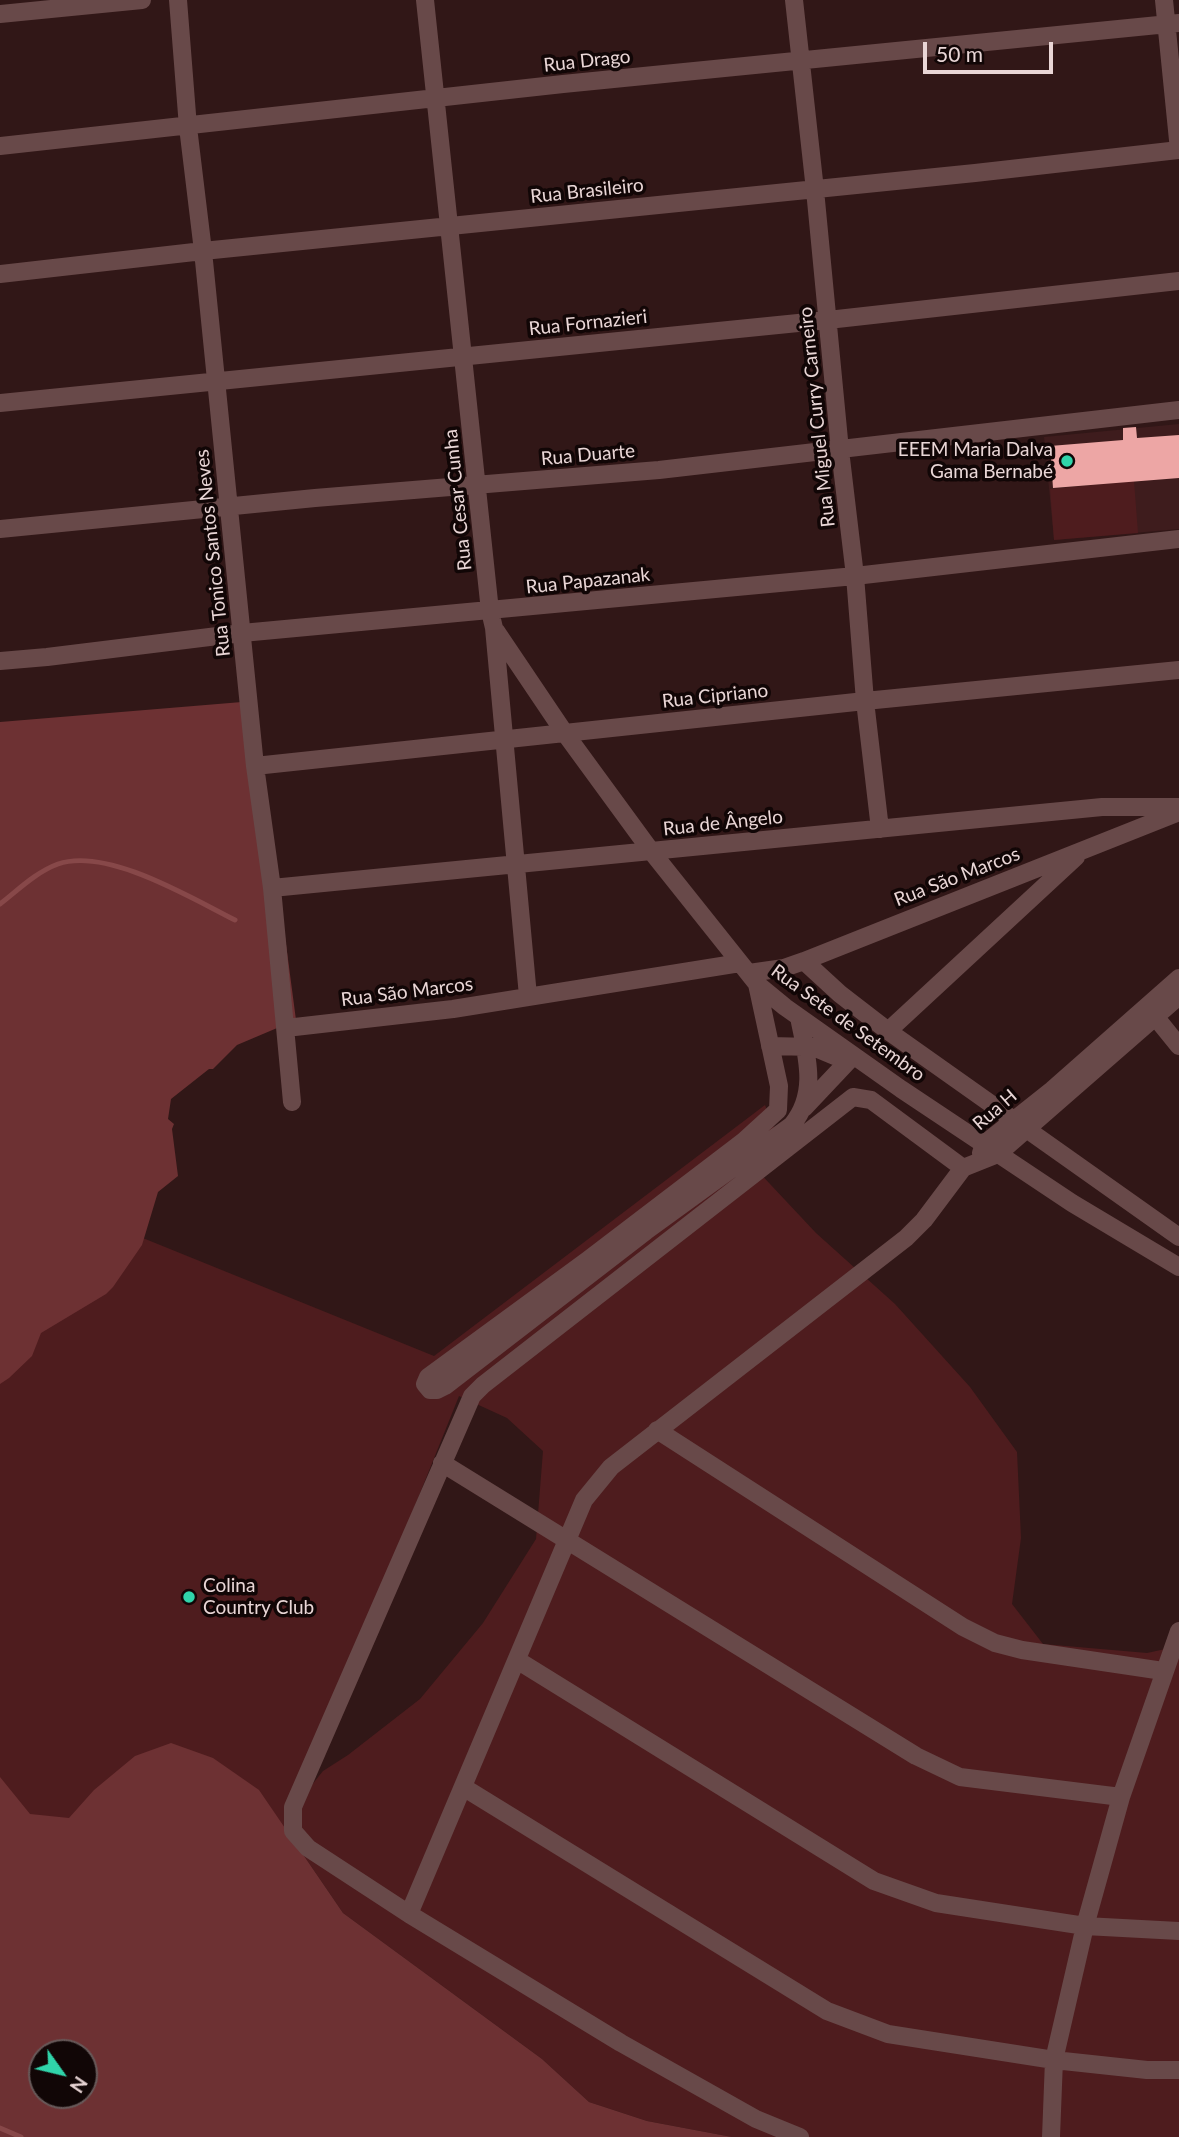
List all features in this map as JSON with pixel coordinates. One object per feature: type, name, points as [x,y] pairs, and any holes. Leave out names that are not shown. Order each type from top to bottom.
[{"type":"street","points":[[0,14],[142,0]]},
{"type":"street","name":"Rua Tonico Santos Neves","points":[[178,0],[188,127],[255,766],[272,888],[292,1102]]},
{"type":"street","name":"Rua Cesar Cunha","points":[[425,0],[505,738],[528,996]]},
{"type":"street","name":"Rua Miguel Curry Carneiro","points":[[794,0],[880,829]]},
{"type":"street","points":[[1164,0],[1172,24],[1179,150]]},
{"type":"street","name":"Rua Drago","points":[[0,146],[435,98],[1172,24]]},
{"type":"street","name":"Rua Brasileiro","points":[[0,274],[1179,150]]},
{"type":"street","name":"Rua Fornazieri","points":[[0,404],[828,320],[1179,281]]},
{"type":"street","name":"Rua Duarte","points":[[0,529],[659,470],[1179,410]]},
{"type":"street","name":"Rua Papazanak","points":[[0,661],[359,621],[492,620],[1179,539]]},
{"type":"street","name":"Rua Sete de Setembro","points":[[492,620],[564,732],[651,851],[749,973],[850,1059],[981,1157],[1072,1203],[1179,1267]]},
{"type":"street","name":"Rua Cipriano","points":[[255,766],[1179,670]]},
{"type":"street","name":"Rua de Ângelo","points":[[272,888],[1102,807],[1179,810]]},
{"type":"street","name":"Rua São Marcos","points":[[286,1028],[453,1009],[528,996],[784,968],[1179,810]]},
{"type":"street","points":[[888,1031],[1084,850]]},
{"type":"street","name":"Rua Sete de Setembro","points":[[804,961],[840,994],[888,1031],[1179,1237]]},
{"type":"street","points":[[749,973],[771,1046],[780,1100],[778,1110],[588,1260],[428,1377],[427,1387],[433,1391],[445,1385],[646,1231],[785,1131],[850,1059],[804,1045],[771,1046]]},
{"type":"street","name":"Rua H","points":[[1151,1012],[1179,978]]},
{"type":"street","name":"Rua H","points":[[409,1914],[584,1500],[611,1467],[906,1238],[981,1157],[1020,1124],[1052,1090],[1151,1012],[1179,996]]},
{"type":"street","points":[[1151,1012],[1179,1046]]},
{"type":"street","points":[[799,1017],[809,1083],[802,1110]]},
{"type":"street","points":[[800,2137],[756,2119],[621,2043],[409,1914],[307,1848],[293,1831],[293,1807],[472,1396],[483,1385],[853,1097],[871,1100],[981,1157]]},
{"type":"street","points":[[657,1430],[963,1627],[995,1643],[1022,1650],[1163,1671]]},
{"type":"street","points":[[442,1463],[916,1756],[960,1777],[1122,1797]]},
{"type":"street","points":[[1051,2137],[1054,2060],[1085,1926],[1122,1797],[1163,1671],[1179,1631]]},
{"type":"street","points":[[517,1660],[874,1881],[936,1903],[1085,1926],[1179,1931]]},
{"type":"street","points":[[463,1787],[827,2011],[888,2034],[1054,2060],[1147,2070],[1179,2070]]},
{"type":"shaded area","points":[[1179,424],[1179,529],[1054,540],[1044,437]]},
{"type":"shaded area","points":[[1134,481],[1138,533],[1054,540],[1050,489]]},
{"type":"shaded area","points":[[254,701],[296,1020],[237,1045],[213,1069],[209,1069],[171,1099],[168,1119],[174,1124],[172,1129],[178,1176],[158,1192],[142,1245],[106,1294],[41,1333],[32,1356],[0,1384],[0,722]]},
{"type":"shaded area","points":[[765,1105],[780,1143],[674,1226],[755,1168],[816,1233],[895,1304],[970,1387],[1017,1452],[1021,1538],[1012,1604],[1043,1644],[1147,1653],[1179,1646],[1179,2137],[732,2137],[647,2121],[589,2102],[542,2059],[343,1913],[285,1828],[237,1947],[0,1806],[0,1329],[91,1217],[434,1356]],"holes":[[[459,1396],[507,1418],[543,1451],[536,1539],[483,1623],[420,1699],[323,1771],[294,1807]]]},
{"type":"shaded area","points":[[171,1743],[213,1758],[259,1790],[343,1913],[542,2059],[589,2102],[647,2121],[732,2137],[0,2137],[0,1777],[30,1814],[69,1818],[94,1790],[135,1756]]},
{"type":"building","points":[[1136,427],[1137,438],[1179,435],[1179,478],[1053,488],[1050,446],[1123,440],[1123,428]]},
{"type":"waterway","points":[[0,904],[42,872],[58,864],[100,862],[148,877],[235,920]]},
{"type":"waterway","points":[[0,2128],[21,2137]]},
{"type":"place","name":"EEEM Maria Dalva Gama Bernabé","points":[[1067,461]]},
{"type":"place","name":"Colina Country Club","points":[[189,1597]]}]
